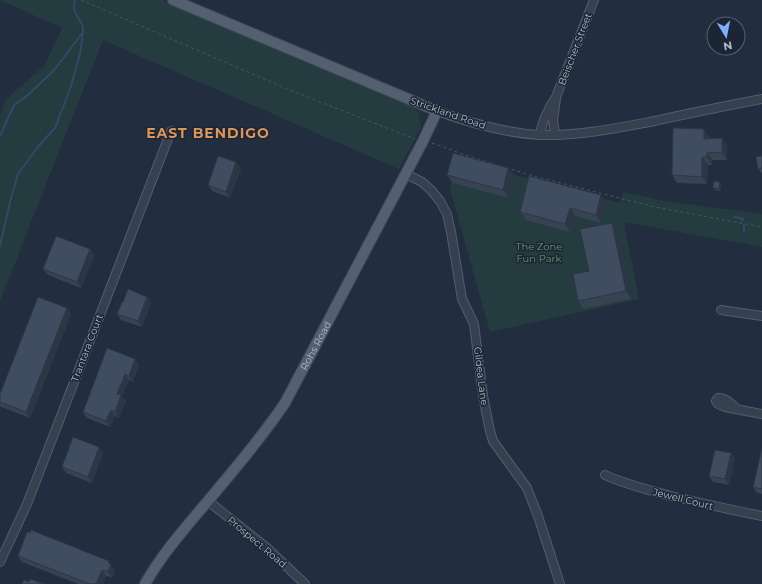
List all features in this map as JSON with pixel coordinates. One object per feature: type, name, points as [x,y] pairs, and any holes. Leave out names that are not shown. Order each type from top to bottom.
[{"type":"main road","name":"Strickland Road","points":[[173,0],[192,4],[437,111]]},
{"type":"main road","name":"Rohs Road","points":[[145,584],[179,535],[265,431],[284,403],[406,174],[437,111]]},
{"type":"main road","name":"Rohs Road","points":[[150,584],[161,559]]},
{"type":"street","name":"Beischer Street","points":[[540,135],[543,120],[556,97],[594,0]]},
{"type":"street","name":"Beischer Street","points":[[555,135],[553,120],[556,97]]},
{"type":"street","name":"Strickland Road","points":[[437,111],[484,126],[540,135],[555,135],[608,129],[762,99]]},
{"type":"street","name":"Trantara Court","points":[[0,562],[27,504],[171,132]]},
{"type":"street","name":"Gildea Lane","points":[[406,174],[422,182],[431,190],[440,201],[447,214],[462,298],[474,324],[482,396],[493,441],[527,488],[538,516],[560,584]]},
{"type":"street","points":[[721,310],[762,316]]},
{"type":"street","points":[[737,409],[762,414]]},
{"type":"street","name":"Jewell Court","points":[[606,476],[649,490],[712,506],[762,516]]},
{"type":"street","name":"Prospect Road","points":[[208,501],[266,548],[305,584]]},
{"type":"path","points":[[81,0],[87,3]]},
{"type":"green space","points":[[0,0],[162,0],[410,105],[419,113],[421,127],[399,169],[103,40],[0,301],[0,116],[5,100],[44,66],[62,28]]},
{"type":"green space","name":"The Zone Fun Park","points":[[455,159],[620,203],[623,192],[665,201],[762,214],[762,247],[624,222],[639,299],[490,332],[450,189]]},
{"type":"building","points":[[673,128],[704,129],[704,139],[722,138],[722,152],[707,153],[707,157],[702,157],[702,177],[672,175]]},
{"type":"building","points":[[453,153],[508,168],[503,190],[447,175]]},
{"type":"building","points":[[218,156],[236,162],[226,192],[208,185]]},
{"type":"building","points":[[762,156],[762,168],[758,169],[756,157]]},
{"type":"building","points":[[529,176],[601,195],[596,215],[570,208],[565,224],[520,212]]},
{"type":"building","points":[[714,181],[720,182],[719,189],[713,188]]},
{"type":"building","points":[[612,223],[626,291],[578,301],[573,274],[589,271],[580,229]]},
{"type":"building","points":[[56,236],[90,249],[77,282],[43,269]]},
{"type":"building","points":[[128,289],[147,297],[138,321],[117,314]]},
{"type":"building","points":[[38,297],[67,308],[26,412],[0,402],[0,394]]},
{"type":"building","points":[[107,348],[135,359],[129,376],[125,374],[117,394],[121,395],[115,412],[111,410],[106,421],[83,412]]},
{"type":"building","points":[[73,437],[99,447],[88,477],[62,467]]},
{"type":"building","points":[[762,448],[762,489],[753,487]]},
{"type":"building","points":[[715,450],[731,453],[725,479],[709,476]]},
{"type":"building","points":[[31,530],[109,561],[108,563],[111,564],[108,572],[102,570],[96,584],[90,584],[18,556],[27,532],[30,533]]},
{"type":"building","points":[[30,579],[44,584],[22,584],[24,580],[29,582]]},
{"type":"waterway","points":[[0,136],[14,105],[28,95],[55,69],[83,32],[82,24],[74,9],[75,0]]},
{"type":"waterway","points":[[0,246],[18,174],[37,148],[55,128],[71,86],[80,54],[83,32]]},
{"type":"waterway","points":[[735,217],[743,220]]},
{"type":"waterway","points":[[744,225],[744,232]]},
{"type":"district","name":"EAST BENDIGO","points":[[208,133]]}]
